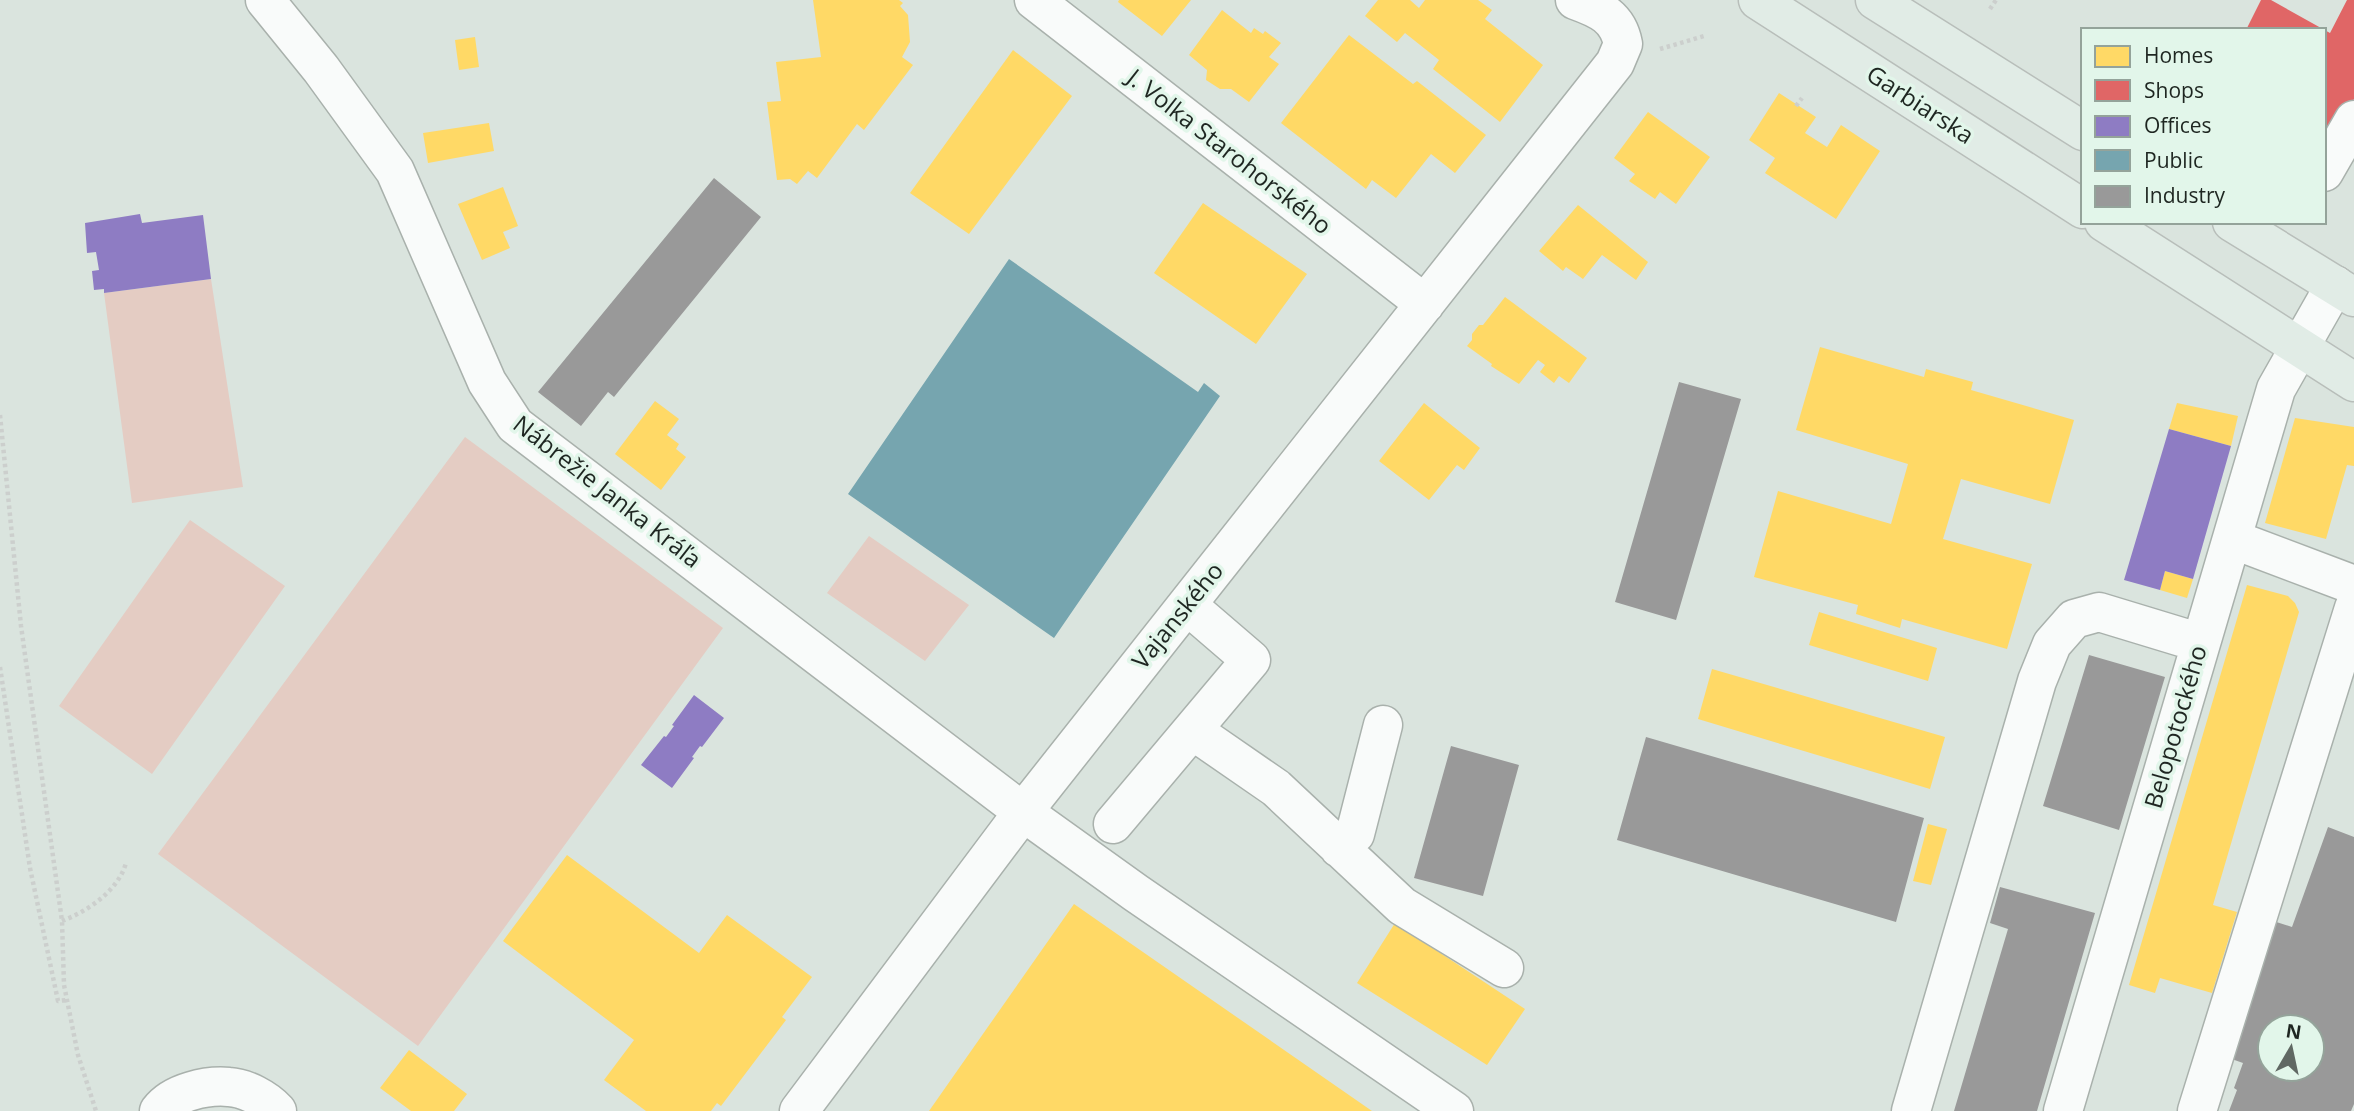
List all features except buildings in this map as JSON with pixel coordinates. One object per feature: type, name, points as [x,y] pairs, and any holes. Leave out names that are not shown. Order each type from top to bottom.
[{"type":"main road","name":"Garbiarska","points":[[1758,0],[2081,208]]},
{"type":"main road","points":[[1875,0],[2081,130]]},
{"type":"main road","points":[[2107,224],[2354,382]]},
{"type":"main road","points":[[2235,224],[2344,291]]},
{"type":"street","name":"Nábrežie Janka Kráľa","points":[[265,0],[321,69],[395,171],[487,382],[515,425],[1023,812],[1136,893],[1454,1111]]},
{"type":"street","name":"J. Volka Starohorského","points":[[1034,0],[1425,304]]},
{"type":"street","name":"Vajanského","points":[[800,1111],[1023,812],[1615,63],[1623,44],[1621,34],[1610,16],[1575,0]]},
{"type":"street","points":[[2326,169],[2354,120]]},
{"type":"street","name":"Belopotockého","points":[[2063,1111],[2276,389],[2299,347],[2344,291]]},
{"type":"street","points":[[2232,539],[2354,585]]},
{"type":"street","points":[[1113,824],[1251,660],[1187,605]]},
{"type":"street","points":[[2197,1111],[2354,608]]},
{"type":"street","points":[[1911,1111],[2037,681],[2052,644],[2074,619],[2099,612],[2201,643]]},
{"type":"street","points":[[1339,848],[1355,834],[1383,725]]},
{"type":"street","points":[[1192,730],[1276,788],[1402,906],[1504,968]]},
{"type":"street","points":[[159,1111],[165,1103],[188,1093],[232,1087],[257,1095],[277,1111]]},
{"type":"path","points":[[1990,9],[1996,0]]},
{"type":"path","points":[[1796,106],[1802,98]]},
{"type":"path","points":[[0,415],[21,626],[62,921],[64,985],[78,1055],[96,1111]]},
{"type":"path","points":[[0,667],[30,868],[58,1001],[67,1000]]},
{"type":"path","points":[[62,921],[85,912],[122,876],[126,863]]},
{"type":"shaded area","points":[[211,279],[243,487],[132,503],[104,293]]},
{"type":"shaded area","points":[[465,437],[723,628],[418,1046],[158,854]]},
{"type":"shaded area","points":[[190,520],[285,586],[152,774],[59,706]]},
{"type":"shaded area","points":[[869,536],[969,605],[925,661],[827,593]]}]
